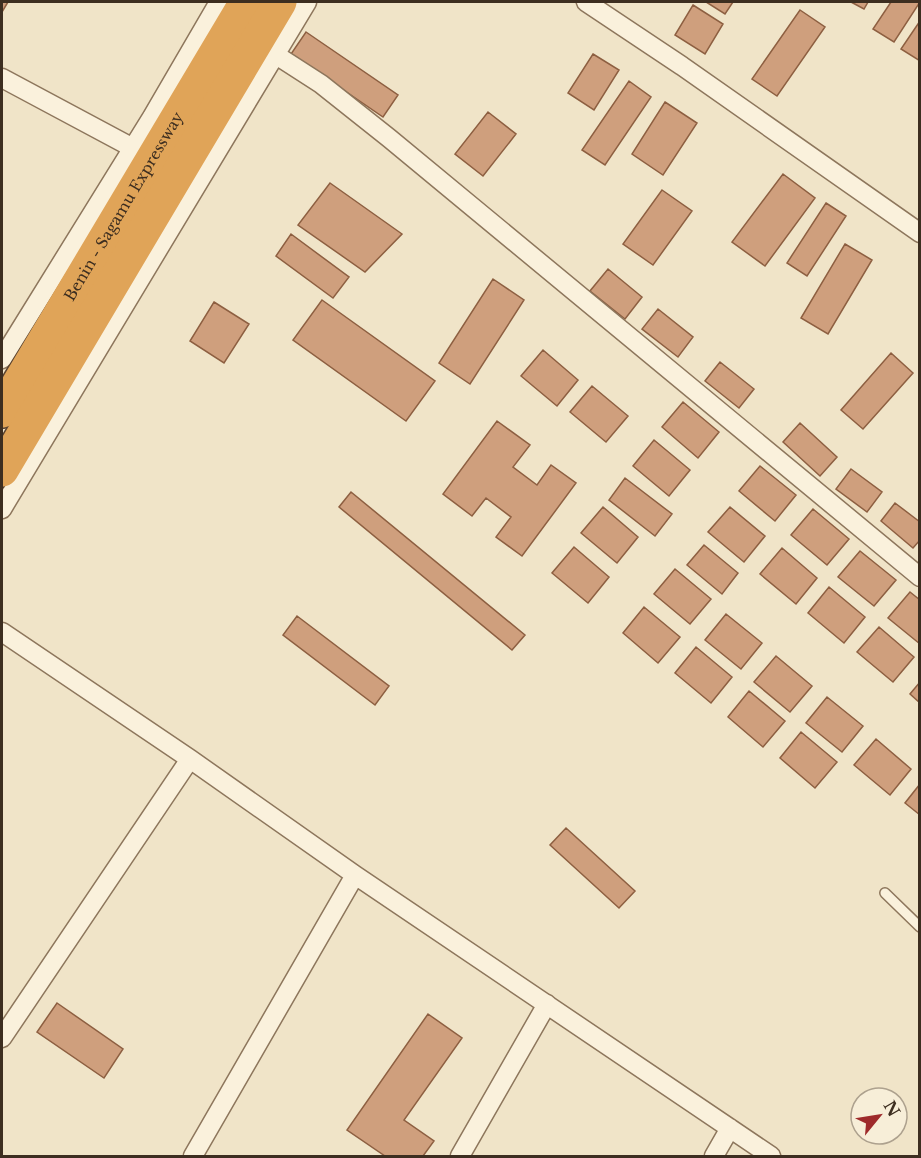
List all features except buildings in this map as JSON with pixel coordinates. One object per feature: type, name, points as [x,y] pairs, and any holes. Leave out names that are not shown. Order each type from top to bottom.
[{"type":"highway","name":"Benin - Sagamu Expressway","points":[[2,411],[246,2]]},
{"type":"highway","points":[[2,470],[280,2]]},
{"type":"street","points":[[2,359],[219,2]]},
{"type":"street","points":[[2,508],[137,281],[308,2]]},
{"type":"street","points":[[597,4],[920,233]]},
{"type":"street","points":[[276,55],[321,84],[389,138],[920,577]]},
{"type":"street","points":[[2,78],[132,148]]},
{"type":"street","points":[[2,632],[190,759],[355,875],[771,1156]]},
{"type":"street","points":[[2,1038],[190,759]]},
{"type":"street","points":[[193,1156],[355,875]]},
{"type":"street","points":[[460,1156],[548,1004]]},
{"type":"street","points":[[714,1156],[730,1128]]},
{"type":"lane","points":[[885,893],[920,927]]}]
